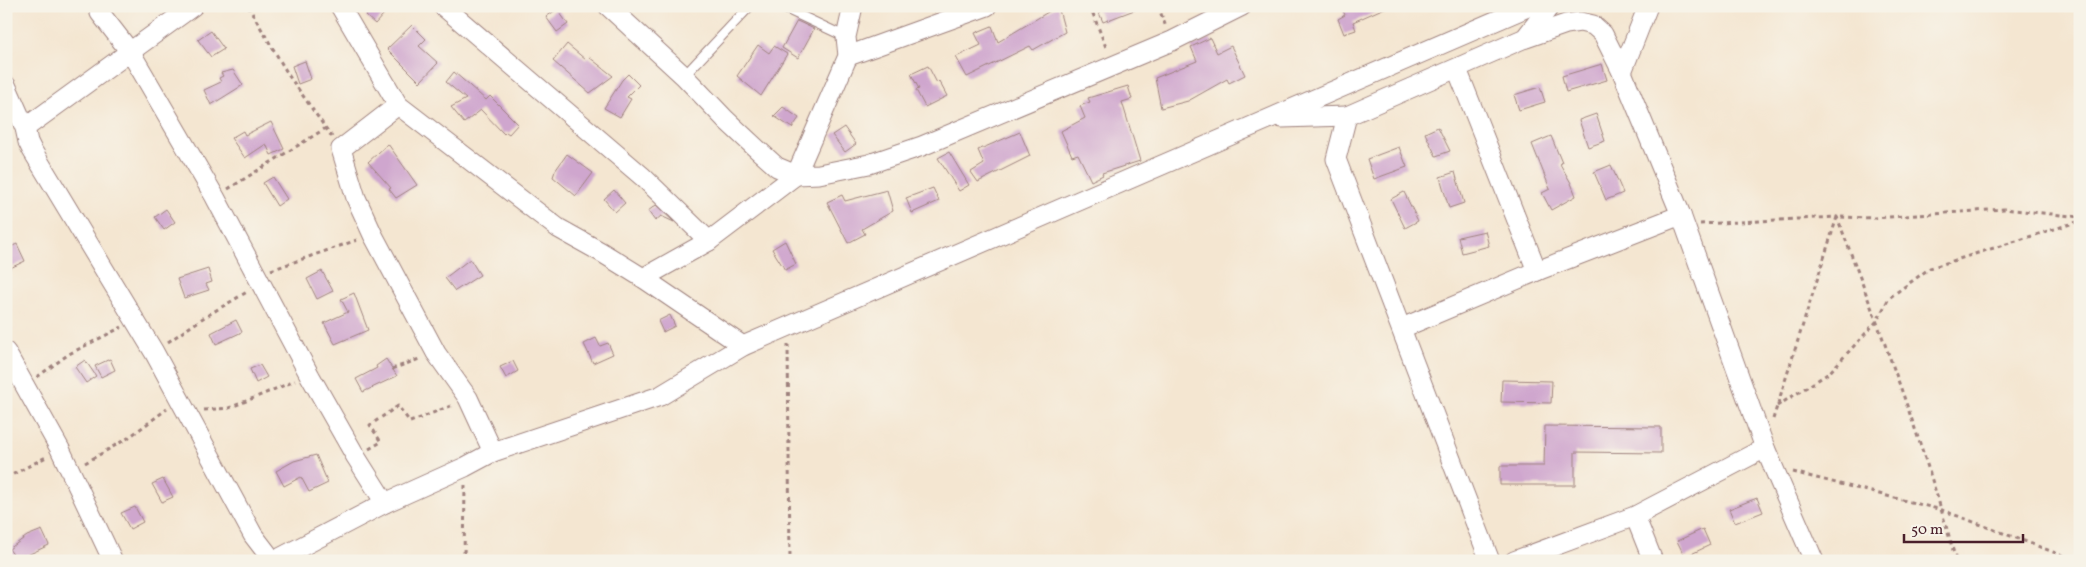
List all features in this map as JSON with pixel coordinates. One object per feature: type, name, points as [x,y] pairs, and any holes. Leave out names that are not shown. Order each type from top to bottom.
[{"type":"street","points":[[98,6],[100,13],[131,53],[215,197],[310,376],[356,457],[385,503]]},
{"type":"street","points":[[26,128],[193,6]]},
{"type":"street","points":[[340,6],[398,105],[558,228],[602,252],[643,278],[743,346]]},
{"type":"street","points":[[443,6],[643,178],[710,241]]},
{"type":"street","points":[[608,6],[684,76],[726,120],[777,167],[796,175],[818,174],[869,164],[913,149],[1172,41],[1242,6]]},
{"type":"street","points":[[643,278],[710,241],[796,175],[848,56],[846,37],[853,6]]},
{"type":"street","points":[[848,56],[987,6]]},
{"type":"street","points":[[6,86],[26,128],[28,142],[32,150],[154,352],[253,535],[274,561],[385,503],[465,467],[493,452],[660,396],[743,346],[1530,6]]},
{"type":"street","points":[[1524,38],[1550,6]]},
{"type":"street","points":[[1622,72],[1648,6]]},
{"type":"street","points":[[1271,118],[1347,116],[1524,38],[1566,24],[1580,22],[1593,24],[1603,34],[1622,72],[1682,215],[1765,448],[1814,561]]},
{"type":"street","points":[[1457,68],[1537,271]]},
{"type":"street","points":[[398,105],[340,149],[346,174],[373,235],[436,353],[468,398],[493,452]]},
{"type":"street","points":[[1347,116],[1336,159],[1490,561]]},
{"type":"street","points":[[1402,328],[1537,271],[1682,215]]},
{"type":"street","points":[[6,352],[60,450],[113,561]]},
{"type":"street","points":[[1514,561],[1635,516],[1765,448]]},
{"type":"street","points":[[1635,516],[1653,561]]},
{"type":"lane","points":[[684,76],[750,6]]},
{"type":"lane","points":[[780,6],[846,37]]},
{"type":"path","points":[[248,6],[289,76],[340,149]]},
{"type":"path","points":[[1090,6],[1114,66]]},
{"type":"path","points":[[215,197],[326,128]]},
{"type":"path","points":[[1682,215],[1701,224],[1875,218],[2004,209],[2080,219]]},
{"type":"path","points":[[1837,218],[1877,321],[1942,510],[1956,561]]},
{"type":"path","points":[[1765,448],[1776,407],[1837,218]]},
{"type":"path","points":[[1776,407],[1829,373],[1877,321],[1889,298],[1930,268],[2080,219]]},
{"type":"path","points":[[154,352],[258,280],[373,235]]},
{"type":"path","points":[[24,386],[69,354],[134,321]]},
{"type":"path","points":[[788,328],[790,561]]},
{"type":"path","points":[[392,369],[436,353]]},
{"type":"path","points":[[70,472],[183,404],[229,408],[310,376]]},
{"type":"path","points":[[356,457],[381,442],[370,425],[398,406],[410,422],[468,398]]},
{"type":"path","points":[[6,478],[60,450]]},
{"type":"path","points":[[1773,466],[1942,510],[2077,561]]},
{"type":"path","points":[[464,561],[465,467]]},
{"type":"building","points":[[372,6],[391,6],[375,24],[366,16]]},
{"type":"building","points":[[1058,6],[1065,32],[1033,50],[1030,46],[967,77],[956,57],[981,45],[975,33],[992,26],[998,42]]},
{"type":"building","points":[[1096,6],[1142,6],[1142,7],[1103,22]]},
{"type":"building","points":[[1341,6],[1389,6],[1353,22],[1356,30],[1344,34],[1338,19],[1345,15]]},
{"type":"building","points":[[557,9],[568,24],[557,32],[546,17]]},
{"type":"building","points":[[797,21],[814,29],[798,58],[782,48]]},
{"type":"building","points":[[412,25],[426,39],[419,46],[438,63],[420,82],[387,49]]},
{"type":"building","points":[[211,31],[224,49],[211,57],[198,40]]},
{"type":"building","points":[[1210,38],[1217,53],[1231,46],[1245,75],[1229,83],[1227,79],[1188,101],[1161,108],[1155,78],[1197,61],[1191,47]]},
{"type":"building","points":[[567,44],[586,60],[589,57],[613,76],[590,93],[553,61]]},
{"type":"building","points":[[758,45],[769,53],[774,46],[787,54],[761,96],[737,76]]},
{"type":"building","points":[[305,61],[311,79],[298,84],[292,66]]},
{"type":"building","points":[[1602,64],[1607,80],[1566,92],[1562,76]]},
{"type":"building","points":[[928,66],[947,96],[925,107],[916,90],[919,89],[911,74]]},
{"type":"building","points":[[233,70],[243,85],[211,105],[204,90],[221,82],[219,78],[223,76],[221,73]]},
{"type":"building","points":[[454,72],[486,100],[490,96],[518,124],[509,134],[506,132],[504,134],[481,110],[464,123],[451,107],[466,99],[446,82]]},
{"type":"building","points":[[628,74],[639,85],[627,97],[631,99],[620,117],[604,108]]},
{"type":"building","points":[[1128,86],[1132,99],[1122,102],[1140,161],[1102,173],[1103,175],[1091,181],[1078,154],[1072,156],[1061,131],[1085,118],[1080,106],[1090,102],[1088,98]]},
{"type":"building","points":[[1540,87],[1545,102],[1519,110],[1514,95]]},
{"type":"building","points":[[783,107],[799,118],[792,128],[774,116]]},
{"type":"building","points":[[1596,114],[1605,141],[1588,147],[1579,120]]},
{"type":"building","points":[[271,122],[284,149],[271,155],[266,144],[245,158],[231,138],[243,131],[245,135]]},
{"type":"building","points":[[844,127],[856,144],[845,152],[832,135]]},
{"type":"building","points":[[1438,127],[1450,151],[1436,156],[1425,133]]},
{"type":"building","points":[[1020,132],[1030,156],[978,182],[971,172],[984,164],[978,150]]},
{"type":"building","points":[[1551,136],[1562,163],[1560,164],[1576,196],[1551,210],[1542,193],[1550,189],[1532,144]]},
{"type":"building","points":[[388,144],[417,185],[396,198],[389,189],[391,188],[368,162]]},
{"type":"building","points":[[1399,147],[1407,167],[1374,179],[1367,159]]},
{"type":"building","points":[[949,152],[969,185],[959,191],[938,158]]},
{"type":"building","points":[[567,154],[593,173],[576,196],[553,177]]},
{"type":"building","points":[[1611,165],[1623,193],[1606,200],[1594,172]]},
{"type":"building","points":[[1455,172],[1464,203],[1449,208],[1440,177]]},
{"type":"building","points":[[273,177],[287,199],[277,206],[263,183]]},
{"type":"building","points":[[933,188],[939,201],[912,213],[906,198]]},
{"type":"building","points":[[614,190],[625,203],[615,212],[604,199]]},
{"type":"building","points":[[887,190],[893,211],[862,229],[865,234],[848,243],[827,202],[842,195],[845,201]]},
{"type":"building","points":[[1404,192],[1418,221],[1405,228],[1391,199]]},
{"type":"building","points":[[656,205],[674,222],[661,216],[655,221],[648,211]]},
{"type":"building","points":[[166,209],[175,222],[164,230],[155,217]]},
{"type":"building","points":[[1485,231],[1489,246],[1462,253],[1458,237]]},
{"type":"building","points":[[785,241],[796,264],[785,270],[772,249]]},
{"type":"building","points":[[17,244],[25,261],[6,270],[6,249]]},
{"type":"building","points":[[470,259],[480,275],[455,291],[445,278]]},
{"type":"building","points":[[208,269],[212,282],[206,284],[209,290],[184,298],[177,279]]},
{"type":"building","points":[[322,271],[333,291],[317,299],[307,279]]},
{"type":"building","points":[[354,293],[368,330],[335,344],[324,323],[348,312],[341,299]]},
{"type":"building","points":[[670,315],[675,326],[663,332],[658,321]]},
{"type":"building","points":[[236,320],[242,332],[216,344],[211,333]]},
{"type":"building","points":[[596,338],[600,346],[608,343],[613,354],[593,363],[584,344]]},
{"type":"building","points":[[110,359],[115,370],[101,377],[95,366]]},
{"type":"building","points":[[386,359],[397,376],[363,392],[356,379],[377,368],[376,366]]},
{"type":"building","points":[[85,360],[96,376],[86,383],[75,367]]},
{"type":"building","points":[[513,361],[518,371],[506,378],[500,367]]},
{"type":"building","points":[[260,365],[267,377],[256,383],[250,369]]},
{"type":"building","points":[[1502,380],[1552,381],[1551,403],[1501,402]]},
{"type":"building","points":[[1545,426],[1661,427],[1661,453],[1575,452],[1575,485],[1500,485],[1500,466],[1544,466]]},
{"type":"building","points":[[316,455],[328,483],[309,492],[301,477],[284,486],[276,471],[294,461]]},
{"type":"building","points":[[163,479],[173,497],[162,502],[152,484]]},
{"type":"building","points":[[1757,498],[1763,512],[1735,523],[1729,509]]},
{"type":"building","points":[[135,507],[143,522],[130,529],[121,513]]},
{"type":"building","points":[[1703,529],[1710,545],[1685,557],[1677,541]]},
{"type":"building","points":[[42,530],[49,545],[17,560],[9,549],[27,536]]}]
